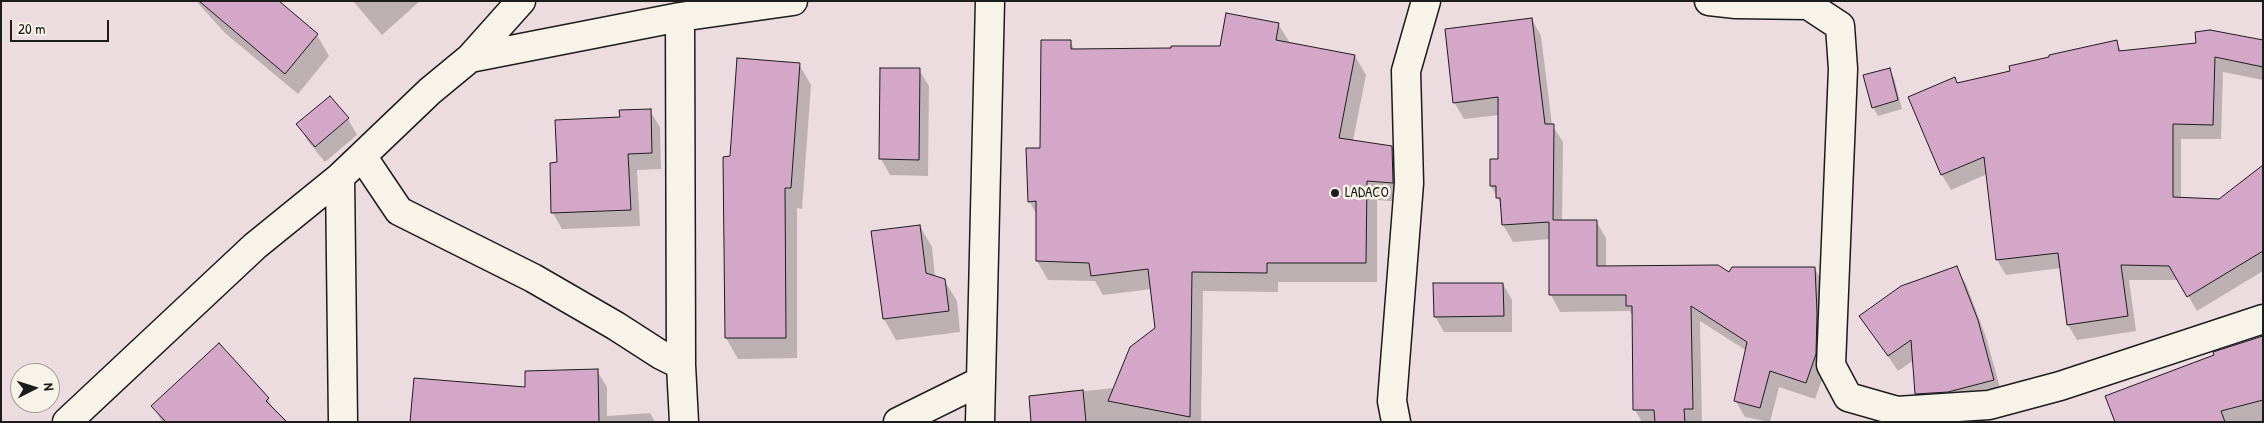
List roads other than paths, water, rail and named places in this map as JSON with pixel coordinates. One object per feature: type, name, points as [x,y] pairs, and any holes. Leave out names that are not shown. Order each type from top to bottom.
[{"type":"street","points":[[68,422],[255,246],[340,177],[430,90],[470,58],[521,1]]},
{"type":"street","points":[[470,58],[680,17],[793,1]]},
{"type":"street","points":[[980,422],[990,1]]},
{"type":"street","points":[[1396,422],[1392,401],[1409,183],[1406,71],[1426,1]]},
{"type":"street","points":[[1709,1],[1808,6],[1840,26],[1843,69],[1831,365],[1848,397],[1897,411],[1989,404],[2060,386],[2263,319]]},
{"type":"street","points":[[680,17],[681,365],[684,422]]},
{"type":"street","points":[[362,156],[399,211],[533,278],[616,326],[661,355],[681,365]]},
{"type":"street","points":[[340,177],[343,422]]},
{"type":"street","points":[[898,422],[981,381]]},
{"type":"place","name":"LADACO","points":[[1335,193]]}]
